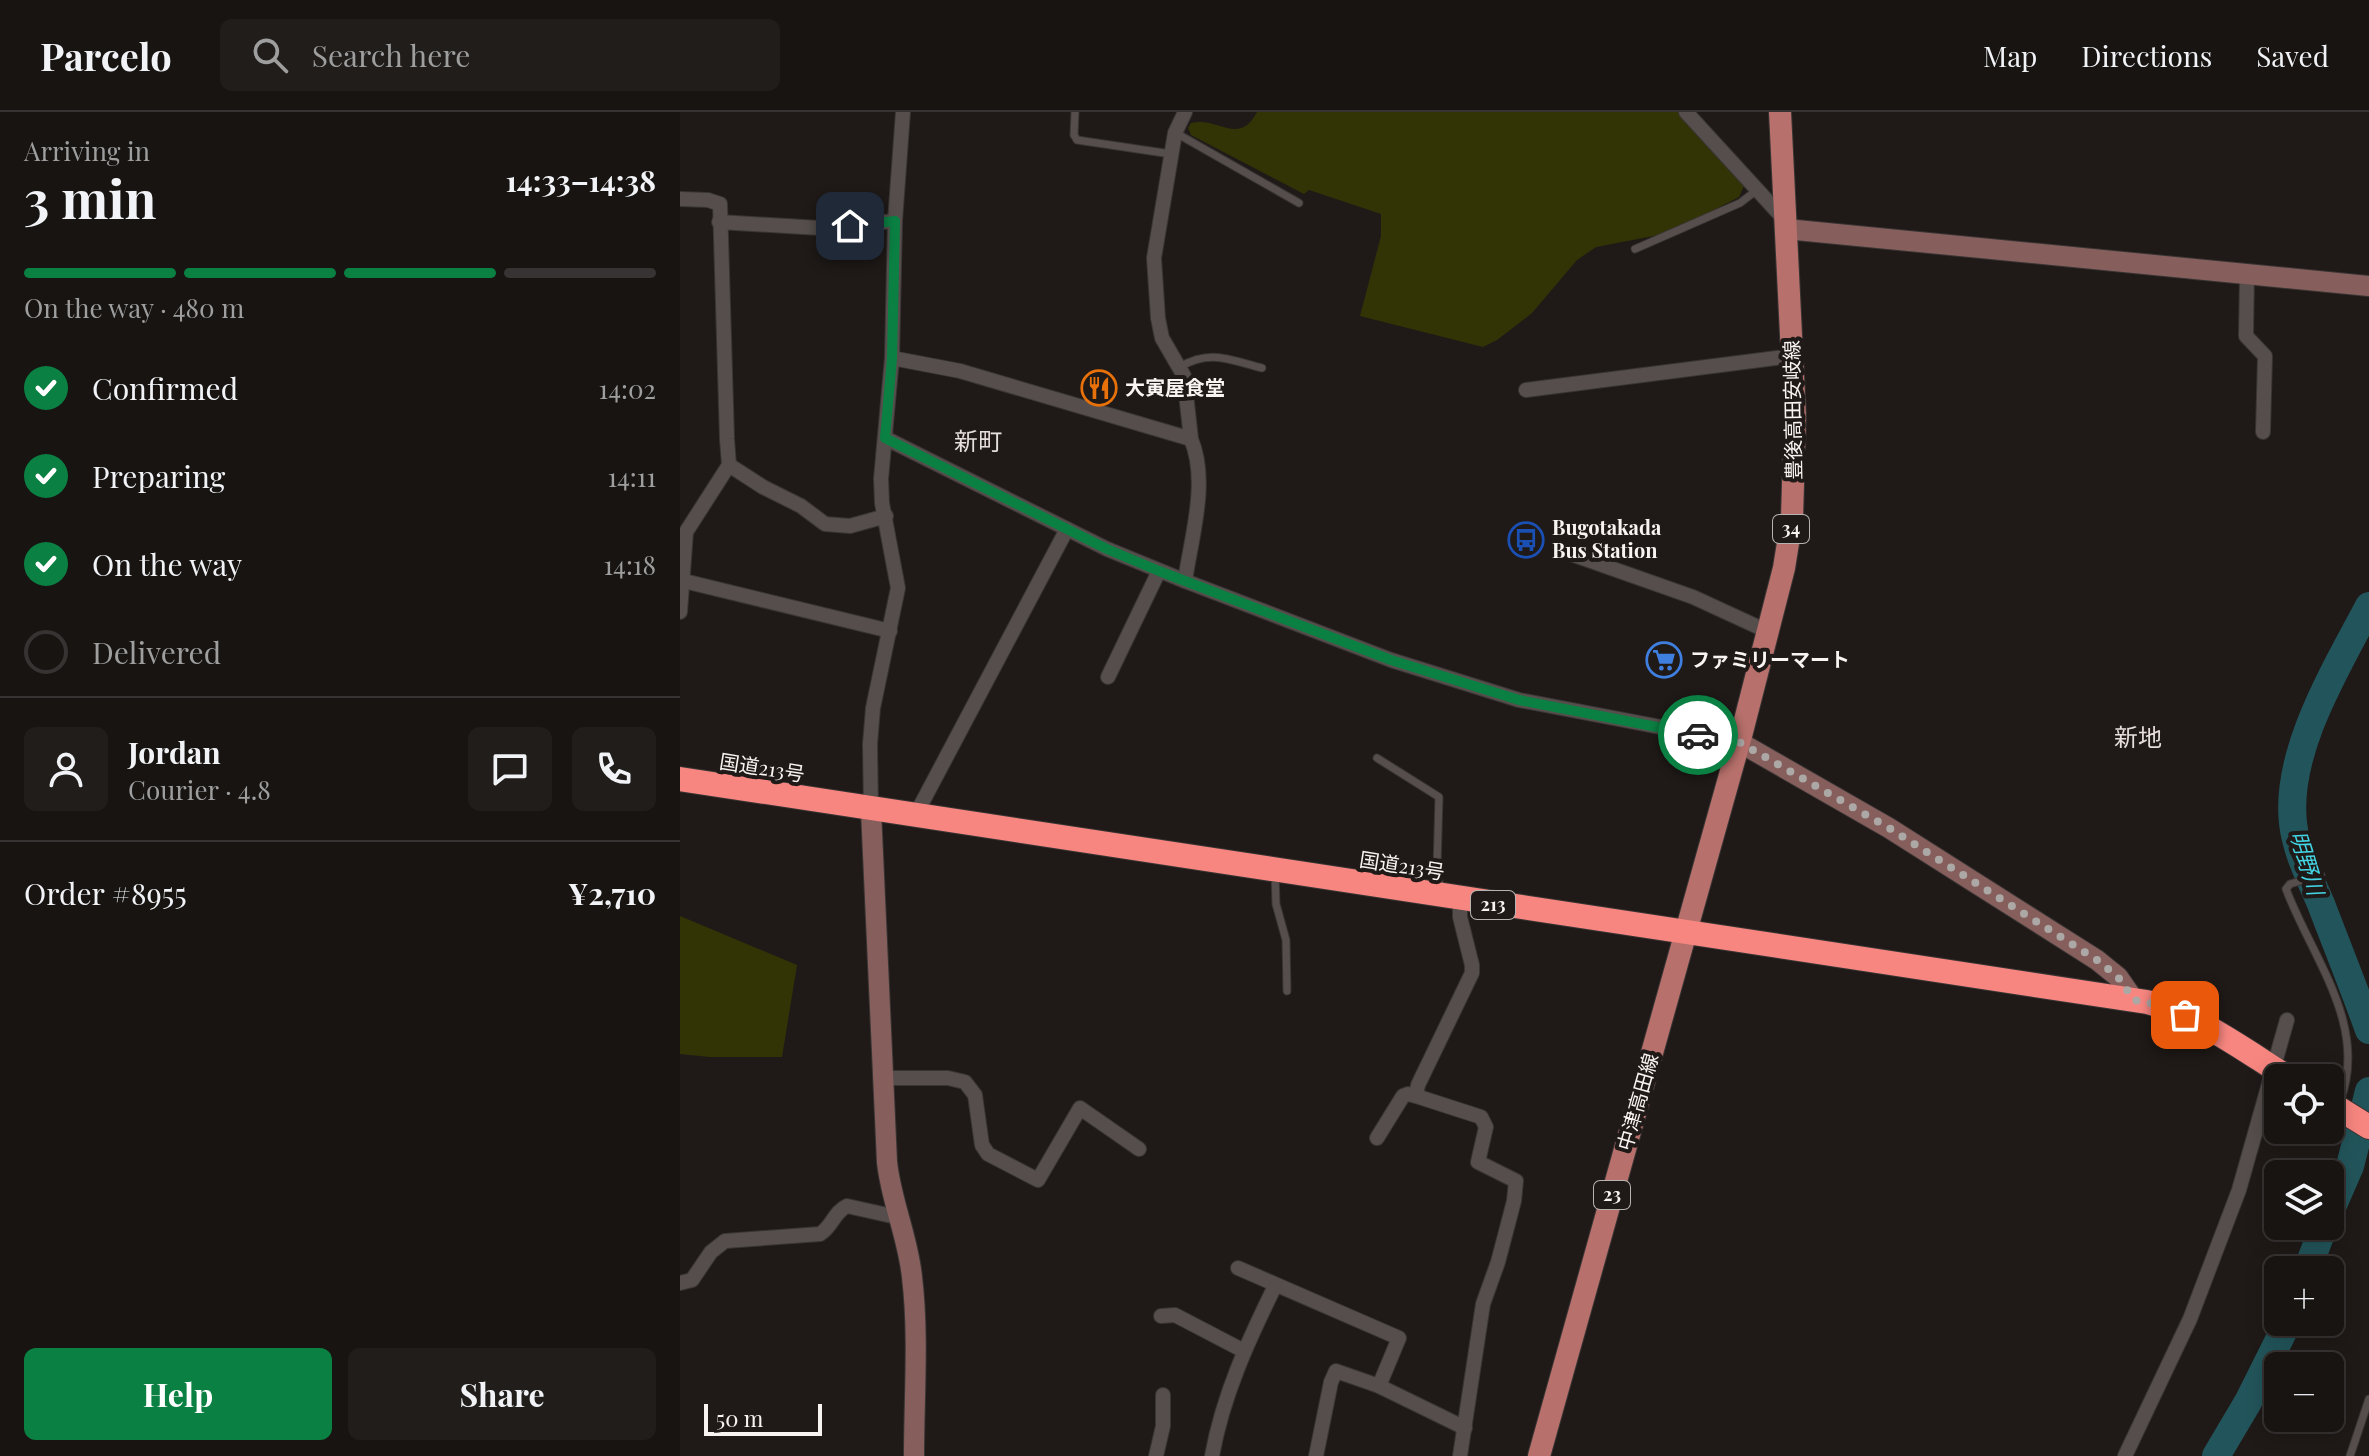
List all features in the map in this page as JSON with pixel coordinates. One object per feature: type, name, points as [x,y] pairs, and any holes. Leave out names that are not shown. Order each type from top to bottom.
[{"type":"highway","name":"国道213号","points":[[680,779],[2134,1000],[2185,1015],[2266,1064]]},
{"type":"highway","points":[[2344,1112],[2369,1127]]},
{"type":"main road","name":"豊後高田安岐線","points":[[1685,934],[1769,632],[1792,518],[1795,429],[1780,112]]},
{"type":"main road","name":"中津高田線","points":[[1539,1456],[1685,934]]},
{"type":"street","points":[[903,112],[895,221],[892,358],[881,479],[882,503],[898,588],[873,708],[870,744],[889,1182],[901,1218],[914,1303],[914,1456]]},
{"type":"street","points":[[1185,112],[1175,133],[1157,230],[1154,270],[1162,338],[1186,386],[1191,439],[1197,457],[1197,488],[1185,581]]},
{"type":"street","points":[[1686,112],[1786,224],[2369,286]]},
{"type":"street","points":[[680,199],[708,200],[720,204],[729,465],[686,532],[680,612]]},
{"type":"street","points":[[719,222],[820,228],[895,221]]},
{"type":"street","points":[[2247,274],[2246,336],[2265,356],[2263,432]]},
{"type":"street","points":[[1526,390],[1792,356]]},
{"type":"street","points":[[892,358],[960,371],[1191,439]]},
{"type":"street","points":[[885,438],[1159,571],[1391,660],[1519,700],[1739,742],[1889,828],[2097,960],[2118,977],[2134,1000]]},
{"type":"street","points":[[729,465],[801,506],[825,524],[850,526],[886,516]]},
{"type":"street","points":[[915,816],[1067,529]]},
{"type":"street","points":[[1568,553],[1693,597],[1769,632]]},
{"type":"street","points":[[1108,677],[1159,571]]},
{"type":"street","points":[[682,580],[890,631]]},
{"type":"street","points":[[1416,1096],[1418,1085],[1472,973],[1460,917],[1450,898]]},
{"type":"street","points":[[2282,1064],[2287,1020]]},
{"type":"street","points":[[884,1078],[948,1078],[965,1082],[975,1095],[982,1145],[988,1154],[1038,1180],[1080,1108],[1139,1149]]},
{"type":"street","points":[[1377,1138],[1403,1096],[1416,1096],[1481,1117],[1486,1127],[1478,1162],[1516,1181],[1517,1188],[1498,1262],[1483,1304],[1460,1456]]},
{"type":"street","points":[[2125,1456],[2190,1319],[2264,1120]]},
{"type":"street","points":[[680,1283],[692,1280],[711,1252],[725,1241],[820,1234],[827,1230],[840,1209],[847,1206],[901,1218]]},
{"type":"street","points":[[1238,1268],[1399,1338],[1379,1386]]},
{"type":"street","points":[[1212,1456],[1220,1421],[1244,1351],[1275,1286]]},
{"type":"street","points":[[1161,1316],[1175,1315],[1244,1351]]},
{"type":"street","points":[[1316,1456],[1336,1371],[1379,1386],[1465,1428]]},
{"type":"street","points":[[1156,1456],[1163,1426],[1163,1395]]},
{"type":"lane","points":[[1075,112],[1074,135],[1077,140],[1171,154]]},
{"type":"lane","points":[[1175,133],[1299,203]]},
{"type":"lane","points":[[1635,249],[1727,209],[1757,190]]},
{"type":"lane","points":[[1179,367],[1195,358],[1213,355],[1262,368]]},
{"type":"lane","points":[[1377,758],[1439,797],[1437,867],[1450,898]]},
{"type":"lane","points":[[1275,871],[1276,904],[1286,940],[1287,991]]},
{"type":"lane","points":[[2321,875],[2290,884],[2286,889],[2332,989],[2349,1042],[2344,1085]]},
{"type":"lane","points":[[2350,1456],[2369,1399]]},
{"type":"shaded area","points":[[1257,112],[1678,112],[1744,186],[1739,197],[1669,233],[1596,247],[1577,260],[1532,313],[1483,347],[1360,316],[1381,236],[1381,214],[1309,190],[1304,194],[1191,135],[1188,128],[1191,123],[1201,122],[1243,128]]},
{"type":"shaded area","points":[[680,916],[797,965],[782,1057],[680,1054]]},
{"type":"waterway","name":"明野川","points":[[2369,606],[2316,711],[2297,768],[2293,796],[2293,823],[2300,854],[2369,1030]]},
{"type":"waterway","name":"明野川","points":[[2344,1180],[2369,1091]]},
{"type":"waterway","name":"明野川","points":[[2312,1256],[2319,1240]]},
{"type":"waterway","name":"明野川","points":[[2216,1456],[2248,1402],[2281,1336]]},
{"type":"way so far","points":[[1698,735],[1739,742],[1889,828],[2097,960],[2118,977],[2134,1000],[2185,1015]]},
{"type":"place","name":"大寅屋食堂","points":[[1099,388]]},
{"type":"place","name":"Bugotakada Bus Station","points":[[1526,540]]},
{"type":"place","name":"ファミリーマート","points":[[1664,660]]},
{"type":"district","name":"新町","points":[[978,442]]},
{"type":"district","name":"新地","points":[[2138,738]]},
{"type":"route","points":[[850,226],[895,221],[892,358],[885,438],[1107,549],[1391,660],[1519,700],[1698,735]]}]
